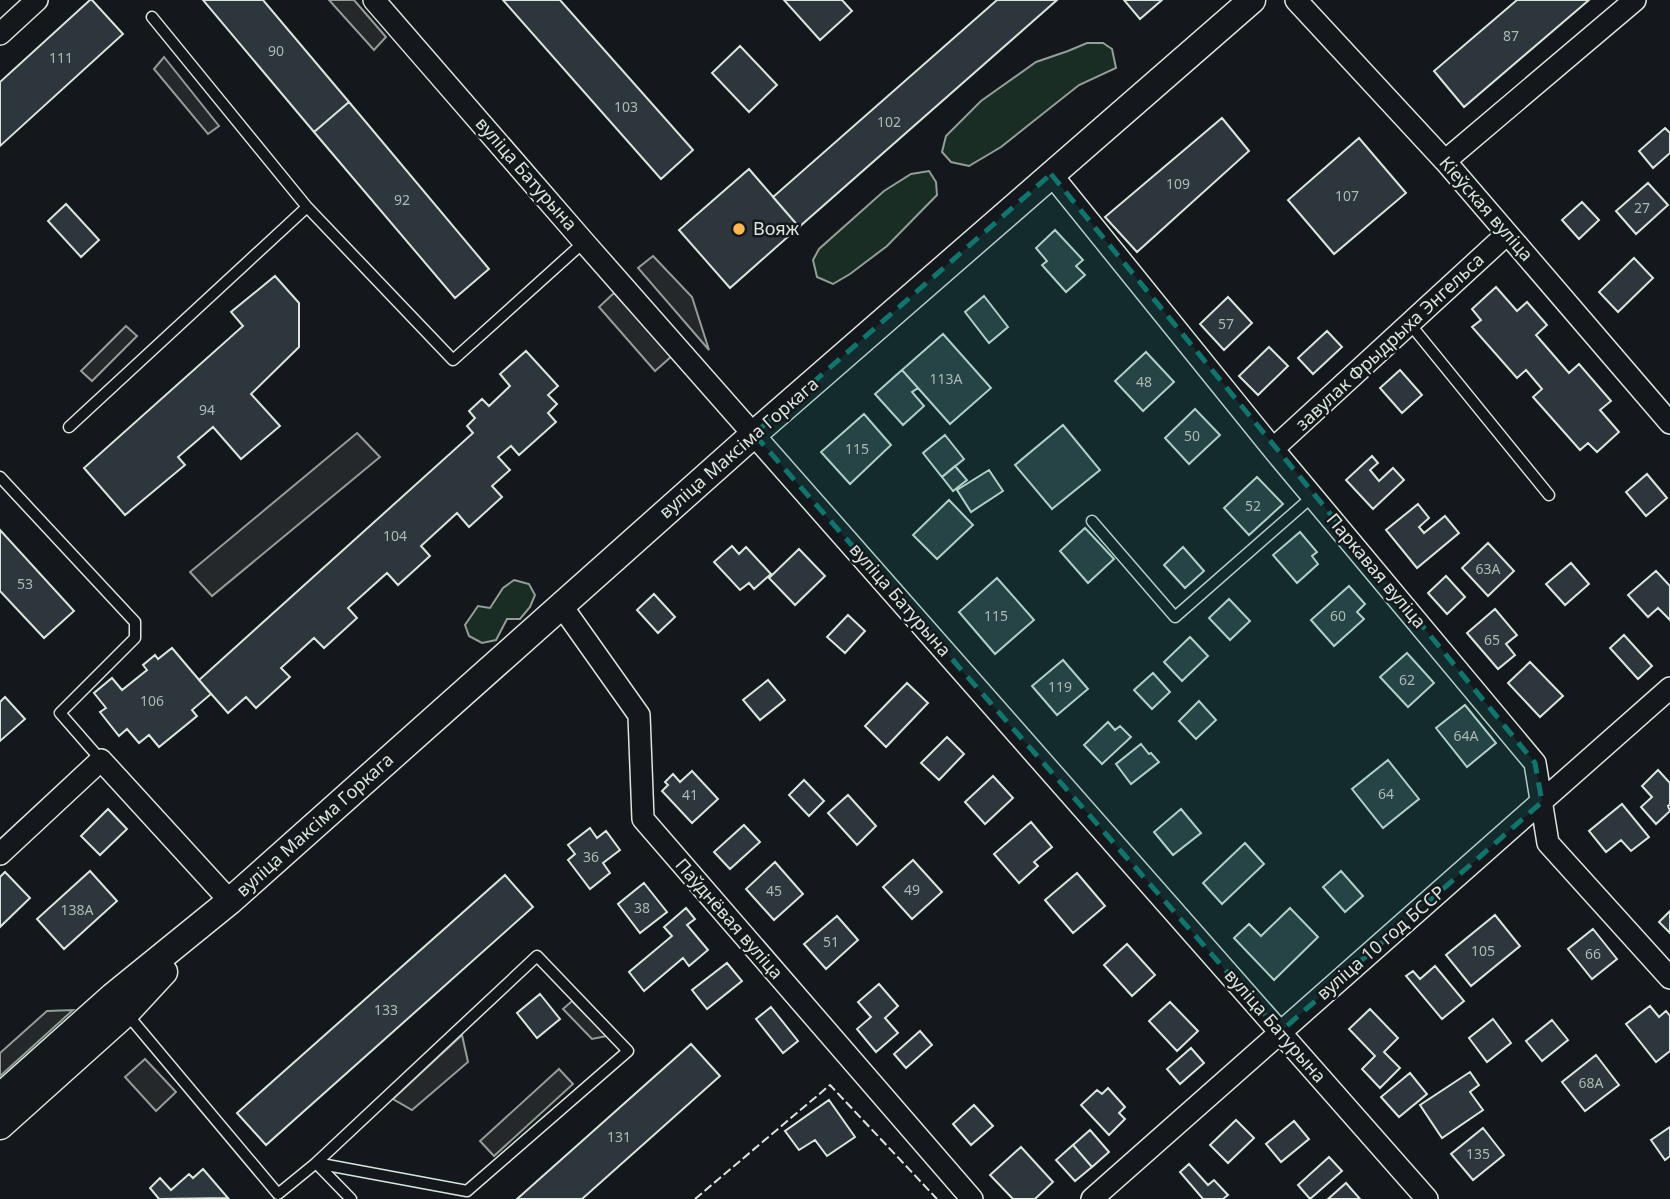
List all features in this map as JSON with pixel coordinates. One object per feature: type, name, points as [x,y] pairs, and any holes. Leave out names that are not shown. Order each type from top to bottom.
[{"type":"street","points":[[0,34],[37,0]]},
{"type":"street","name":"вуліца Батурына","points":[[374,0],[1427,1199]]},
{"type":"street","name":"вуліца Максіма Горкага","points":[[0,1126],[120,1004],[230,901],[754,434],[1252,0]]},
{"type":"street","name":"Кіеўская вуліца","points":[[1296,0],[1445,161],[1670,424]]},
{"type":"street","points":[[1445,161],[1635,0]]},
{"type":"street","name":"Паркавая вуліца","points":[[1051,174],[1273,449],[1535,763],[1548,843],[1670,978]]},
{"type":"street","name":"завулак Фрыдрыха Энгельса","points":[[1273,449],[1507,234]]},
{"type":"street","name":"Паўднёвая вуліца","points":[[561,605],[639,715],[643,819],[972,1199]]},
{"type":"street","name":"вуліца 10 год БССР","points":[[1092,1199],[1670,688]]},
{"type":"street","points":[[0,854],[101,760],[230,901]]},
{"type":"street","name":"вуліца Максіма Горкага","points":[[0,1097],[120,1004]]},
{"type":"lane","points":[[152,17],[307,207],[453,360],[584,242]]},
{"type":"lane","points":[[69,427],[307,207]]},
{"type":"lane","points":[[1410,324],[1549,495]]},
{"type":"lane","points":[[0,477],[135,622],[135,638],[60,713],[101,760]]},
{"type":"lane","points":[[1092,522],[1175,617],[1313,496]]},
{"type":"lane","points":[[120,1004],[278,1194],[316,1163],[537,956],[628,1051],[467,1191],[316,1163]]},
{"type":"lane","points":[[316,1163],[351,1199]]},
{"type":"highlighted area","points":[[1051,174],[1535,763],[1542,802],[1280,1032],[754,434]]},
{"type":"green space","points":[[1087,43],[1103,43],[1112,49],[1116,68],[1079,85],[1001,147],[969,166],[951,162],[942,152],[946,136],[981,101],[1036,62]]},
{"type":"green space","points":[[929,171],[936,182],[937,195],[887,246],[833,284],[817,277],[813,260],[819,249],[884,191],[911,174]]},
{"type":"green space","points":[[514,580],[529,584],[535,595],[530,607],[520,619],[507,619],[496,640],[482,643],[469,636],[465,625],[478,606],[490,608],[503,588]]},
{"type":"shaded area","points":[[329,0],[354,0],[386,37],[374,50]]},
{"type":"shaded area","points":[[164,57],[219,126],[208,134],[154,69]]},
{"type":"shaded area","points":[[653,256],[692,297],[709,350],[638,268]]},
{"type":"shaded area","points":[[614,293],[672,356],[655,371],[599,307]]},
{"type":"shaded area","points":[[126,326],[137,336],[92,381],[81,371]]},
{"type":"shaded area","points":[[357,433],[380,457],[212,596],[190,572]]},
{"type":"shaded area","points":[[572,1001],[607,1036],[592,1039],[563,1009]]},
{"type":"shaded area","points":[[73,1010],[0,1076],[0,1053],[47,1011]]},
{"type":"shaded area","points":[[462,1035],[468,1062],[412,1110],[393,1099]]},
{"type":"shaded area","points":[[145,1059],[176,1092],[156,1111],[125,1077]]},
{"type":"shaded area","points":[[559,1069],[573,1084],[494,1156],[480,1141]]},
{"type":"building","points":[[90,0],[123,34],[0,146],[0,82]]},
{"type":"building","points":[[203,0],[263,0],[349,102],[314,132]]},
{"type":"building","points":[[503,0],[560,0],[693,150],[661,179]]},
{"type":"building","points":[[784,0],[842,0],[852,11],[820,40]]},
{"type":"building","points":[[997,0],[1057,0],[799,227],[773,197]]},
{"type":"building","points":[[1124,0],[1162,0],[1140,19]]},
{"type":"building","points":[[1517,0],[1589,0],[1464,107],[1434,71]]},
{"type":"building","points":[[740,46],[777,85],[749,112],[712,73]]},
{"type":"building","points":[[349,102],[489,269],[455,298],[314,132]]},
{"type":"building","points":[[1222,118],[1249,151],[1137,252],[1105,217]]},
{"type":"building","points":[[1665,128],[1670,133],[1670,153],[1653,168],[1639,151]]},
{"type":"building","points":[[1359,138],[1406,193],[1334,254],[1288,200]]},
{"type":"building","name":"Вояж","points":[[749,169],[799,227],[730,288],[679,230]]},
{"type":"building","points":[[1648,183],[1668,205],[1636,234],[1616,211]]},
{"type":"building","points":[[1582,202],[1599,220],[1579,239],[1562,220]]},
{"type":"building","points":[[66,204],[99,240],[81,257],[48,221]]},
{"type":"building","points":[[1055,230],[1083,260],[1076,266],[1085,275],[1066,292],[1042,265],[1047,261],[1036,248]]},
{"type":"building","points":[[1634,258],[1653,278],[1618,312],[1599,292]]},
{"type":"building","points":[[275,276],[299,303],[299,347],[251,394],[280,426],[241,459],[213,427],[178,457],[185,465],[125,515],[84,468],[243,326],[231,312]]},
{"type":"building","points":[[1496,287],[1517,311],[1527,302],[1547,325],[1536,335],[1569,373],[1579,364],[1611,401],[1600,410],[1619,432],[1597,452],[1588,443],[1580,450],[1533,397],[1542,389],[1526,370],[1517,378],[1472,327],[1481,320],[1472,309]]},
{"type":"building","points":[[984,296],[1008,327],[989,343],[965,312]]},
{"type":"building","points":[[1228,297],[1252,323],[1224,350],[1200,324]]},
{"type":"building","points":[[1327,331],[1342,347],[1313,374],[1298,358]]},
{"type":"building","points":[[943,334],[991,388],[950,424],[902,370]]},
{"type":"building","points":[[1269,347],[1288,366],[1258,395],[1239,376]]},
{"type":"building","points":[[526,351],[558,386],[548,395],[557,404],[548,413],[556,422],[519,455],[511,446],[498,457],[510,470],[492,486],[502,497],[469,527],[457,513],[421,546],[430,556],[398,585],[387,573],[348,608],[357,618],[324,648],[314,638],[281,668],[290,677],[256,708],[246,697],[228,713],[199,680],[473,433],[467,426],[475,418],[469,411],[482,399],[489,406],[510,386],[500,374]]},
{"type":"building","points":[[1146,352],[1174,382],[1143,411],[1115,381]]},
{"type":"building","points":[[902,370],[918,388],[912,392],[924,406],[903,425],[875,394]]},
{"type":"building","points":[[1400,370],[1422,395],[1402,413],[1380,388]]},
{"type":"building","points":[[1195,409],[1220,435],[1189,464],[1165,438]]},
{"type":"building","points":[[864,414],[891,445],[850,484],[821,452]]},
{"type":"building","points":[[1063,425],[1100,470],[1052,509],[1015,465]]},
{"type":"building","points":[[945,435],[964,459],[942,477],[923,453]]},
{"type":"building","points":[[1372,456],[1378,463],[1370,470],[1379,481],[1393,468],[1404,480],[1373,509],[1346,480]]},
{"type":"building","points":[[955,466],[967,480],[953,491],[942,477]]},
{"type":"building","points":[[989,470],[1003,491],[971,512],[957,490]]},
{"type":"building","points":[[1647,474],[1667,498],[1646,516],[1626,492]]},
{"type":"building","points":[[1257,477],[1283,504],[1249,535],[1224,508]]},
{"type":"building","points":[[949,500],[973,525],[937,559],[913,535]]},
{"type":"building","points":[[1418,504],[1429,518],[1419,527],[1424,533],[1445,516],[1459,533],[1417,568],[1386,530]]},
{"type":"building","points":[[1085,528],[1114,559],[1088,583],[1060,551]]},
{"type":"building","points":[[0,530],[74,611],[44,638],[0,591]]},
{"type":"building","points":[[1300,532],[1317,552],[1312,556],[1318,564],[1297,583],[1273,555]]},
{"type":"building","points":[[1488,543],[1514,571],[1488,596],[1462,568]]},
{"type":"building","points":[[732,546],[739,554],[746,547],[771,574],[754,589],[749,583],[740,590],[714,562]]},
{"type":"building","points":[[1183,547],[1204,571],[1185,588],[1164,565]]},
{"type":"building","points":[[799,549],[825,576],[795,605],[769,578]]},
{"type":"building","points":[[1571,563],[1589,584],[1565,605],[1546,584]]},
{"type":"building","points":[[1656,571],[1670,586],[1670,620],[1658,608],[1648,617],[1628,595]]},
{"type":"building","points":[[1446,576],[1465,597],[1447,614],[1428,593]]},
{"type":"building","points":[[997,578],[1034,620],[995,654],[959,612]]},
{"type":"building","points":[[1349,586],[1365,604],[1357,612],[1364,619],[1334,646],[1311,620]]},
{"type":"building","points":[[654,594],[675,617],[658,633],[637,610]]},
{"type":"building","points":[[1229,599],[1250,621],[1230,640],[1209,618]]},
{"type":"building","points":[[1495,609],[1517,635],[1506,644],[1515,655],[1498,669],[1467,633]]},
{"type":"building","points":[[848,615],[865,631],[845,653],[827,637]]},
{"type":"building","points":[[1624,635],[1652,666],[1638,679],[1610,648]]},
{"type":"building","points":[[1190,637],[1208,656],[1182,681],[1164,662]]},
{"type":"building","points":[[172,648],[211,694],[192,710],[197,716],[159,747],[149,735],[139,743],[127,729],[119,736],[100,712],[106,708],[94,693],[112,678],[122,690],[147,670],[143,665],[155,655],[158,659]]},
{"type":"building","points":[[1407,653],[1434,683],[1408,707],[1380,677]]},
{"type":"building","points":[[1063,660],[1088,689],[1057,715],[1032,686]]},
{"type":"building","points":[[1530,662],[1563,696],[1540,717],[1508,683]]},
{"type":"building","points":[[1153,673],[1170,692],[1152,709],[1134,690]]},
{"type":"building","points":[[768,680],[785,700],[760,720],[743,700]]},
{"type":"building","points":[[907,683],[928,703],[886,747],[865,726]]},
{"type":"building","points":[[5,697],[25,719],[0,741],[0,702]]},
{"type":"building","points":[[1199,701],[1216,720],[1196,739],[1179,721]]},
{"type":"building","points":[[1465,705],[1496,743],[1467,767],[1436,728]]},
{"type":"building","points":[[1108,722],[1115,730],[1120,726],[1131,737],[1102,764],[1084,745]]},
{"type":"building","points":[[947,737],[964,754],[939,780],[921,763]]},
{"type":"building","points":[[1141,744],[1159,762],[1131,784],[1116,764]]},
{"type":"building","points":[[1388,760],[1419,799],[1383,828],[1352,789]]},
{"type":"building","points":[[1658,770],[1670,783],[1670,811],[1656,824],[1641,807],[1652,797],[1642,786]]},
{"type":"building","points":[[692,771],[718,799],[692,823],[662,791],[668,785],[665,782],[673,774],[680,782]]},
{"type":"building","points":[[993,776],[1013,798],[985,824],[965,802]]},
{"type":"building","points":[[804,780],[824,801],[809,816],[789,795]]},
{"type":"building","points":[[848,795],[876,826],[857,845],[828,813]]},
{"type":"building","points":[[1622,804],[1649,837],[1631,851],[1621,840],[1606,852],[1589,831]]},
{"type":"building","points":[[108,809],[127,829],[100,855],[81,836]]},
{"type":"building","points":[[1181,809],[1201,833],[1173,855],[1154,832]]},
{"type":"building","points":[[1031,822],[1052,847],[1034,862],[1038,866],[1019,883],[994,854]]},
{"type":"building","points":[[744,825],[760,842],[730,869],[714,852]]},
{"type":"building","points":[[590,828],[597,838],[606,831],[620,850],[603,863],[610,873],[590,889],[568,860],[575,854],[568,845]]},
{"type":"building","points":[[1245,843],[1264,864],[1222,904],[1203,883]]},
{"type":"building","points":[[913,860],[942,892],[912,919],[883,887]]},
{"type":"building","points":[[775,862],[803,894],[774,920],[746,889]]},
{"type":"building","points":[[90,871],[117,901],[64,949],[37,919]]},
{"type":"building","points":[[1341,871],[1363,896],[1345,912],[1323,887]]},
{"type":"building","points":[[5,872],[30,898],[0,927],[0,877]]},
{"type":"building","points":[[1077,873],[1105,906],[1073,933],[1045,900]]},
{"type":"building","points":[[505,875],[533,907],[266,1145],[237,1113]]},
{"type":"building","points":[[644,883],[667,912],[640,933],[618,904]]},
{"type":"building","points":[[686,908],[695,919],[687,925],[708,950],[689,966],[683,958],[644,991],[629,972],[672,936],[664,927]]},
{"type":"building","points":[[1290,908],[1318,937],[1274,980],[1234,938],[1249,924],[1261,936]]},
{"type":"building","points":[[1670,911],[1670,933],[1659,922]]},
{"type":"building","points":[[1495,915],[1520,946],[1471,986],[1446,955]]},
{"type":"building","points":[[837,916],[858,940],[826,969],[804,944]]},
{"type":"building","points":[[1593,929],[1617,959],[1592,979],[1568,949]]},
{"type":"building","points":[[1127,944],[1155,975],[1132,996],[1104,965]]},
{"type":"building","points":[[727,963],[742,981],[707,1009],[692,990]]},
{"type":"building","points":[[1435,966],[1464,1001],[1442,1019],[1406,976],[1413,971],[1420,979]]},
{"type":"building","points":[[879,984],[898,1006],[885,1018],[898,1033],[876,1052],[857,1029],[871,1017],[858,1002]]},
{"type":"building","points":[[540,994],[560,1019],[537,1038],[517,1013]]},
{"type":"building","points":[[1170,1002],[1198,1031],[1177,1051],[1149,1021]]},
{"type":"building","points":[[1650,1006],[1659,1017],[1666,1011],[1670,1016],[1670,1051],[1656,1062],[1626,1024]]},
{"type":"building","points":[[771,1007],[798,1041],[783,1053],[756,1019]]},
{"type":"building","points":[[1370,1009],[1398,1038],[1384,1052],[1400,1068],[1380,1088],[1362,1069],[1375,1056],[1349,1029]]},
{"type":"building","points":[[1493,1019],[1511,1043],[1487,1062],[1469,1038]]},
{"type":"building","points":[[1552,1020],[1568,1040],[1542,1061],[1526,1041]]},
{"type":"building","points":[[920,1031],[932,1045],[906,1068],[894,1054]]},
{"type":"building","points":[[691,1044],[720,1076],[582,1199],[517,1199]]},
{"type":"building","points":[[1191,1048],[1204,1063],[1180,1084],[1167,1069]]},
{"type":"building","points":[[1596,1055],[1619,1085],[1585,1111],[1562,1082]]},
{"type":"building","points":[[1470,1072],[1479,1085],[1470,1092],[1483,1110],[1442,1138],[1420,1105]]},
{"type":"building","points":[[1410,1073],[1427,1094],[1399,1117],[1381,1097]]},
{"type":"building","points":[[1108,1088],[1125,1107],[1119,1113],[1125,1119],[1109,1135],[1081,1105],[1097,1090],[1102,1094]]},
{"type":"building","points":[[829,1100],[855,1137],[827,1156],[815,1140],[799,1150],[785,1131]]},
{"type":"building","points":[[974,1105],[993,1126],[971,1145],[953,1124]]},
{"type":"building","points":[[1236,1120],[1254,1138],[1228,1163],[1210,1145]]},
{"type":"building","points":[[1294,1121],[1309,1139],[1281,1162],[1266,1144]]},
{"type":"building","points":[[1670,1127],[1670,1156],[1665,1160],[1651,1140]]},
{"type":"building","points":[[1483,1128],[1504,1155],[1473,1180],[1451,1154]]},
{"type":"building","points":[[1090,1130],[1109,1152],[1092,1167],[1073,1145]]},
{"type":"building","points":[[1073,1145],[1092,1167],[1075,1181],[1056,1160]]},
{"type":"building","points":[[1021,1147],[1053,1182],[1035,1199],[1013,1199],[990,1175]]},
{"type":"building","points":[[1329,1157],[1342,1171],[1310,1199],[1298,1185]]},
{"type":"building","points":[[1189,1164],[1208,1185],[1214,1180],[1228,1195],[1223,1199],[1203,1199],[1180,1172]]},
{"type":"building","points":[[203,1169],[228,1198],[159,1199],[150,1188],[160,1178],[171,1190],[189,1174],[193,1178]]},
{"type":"building","points":[[1346,1183],[1360,1199],[1328,1199]]},
{"type":"fence","points":[[695,1199],[830,1085],[937,1199]]},
{"type":"place","name":"Вояж","points":[[739,229]]}]
